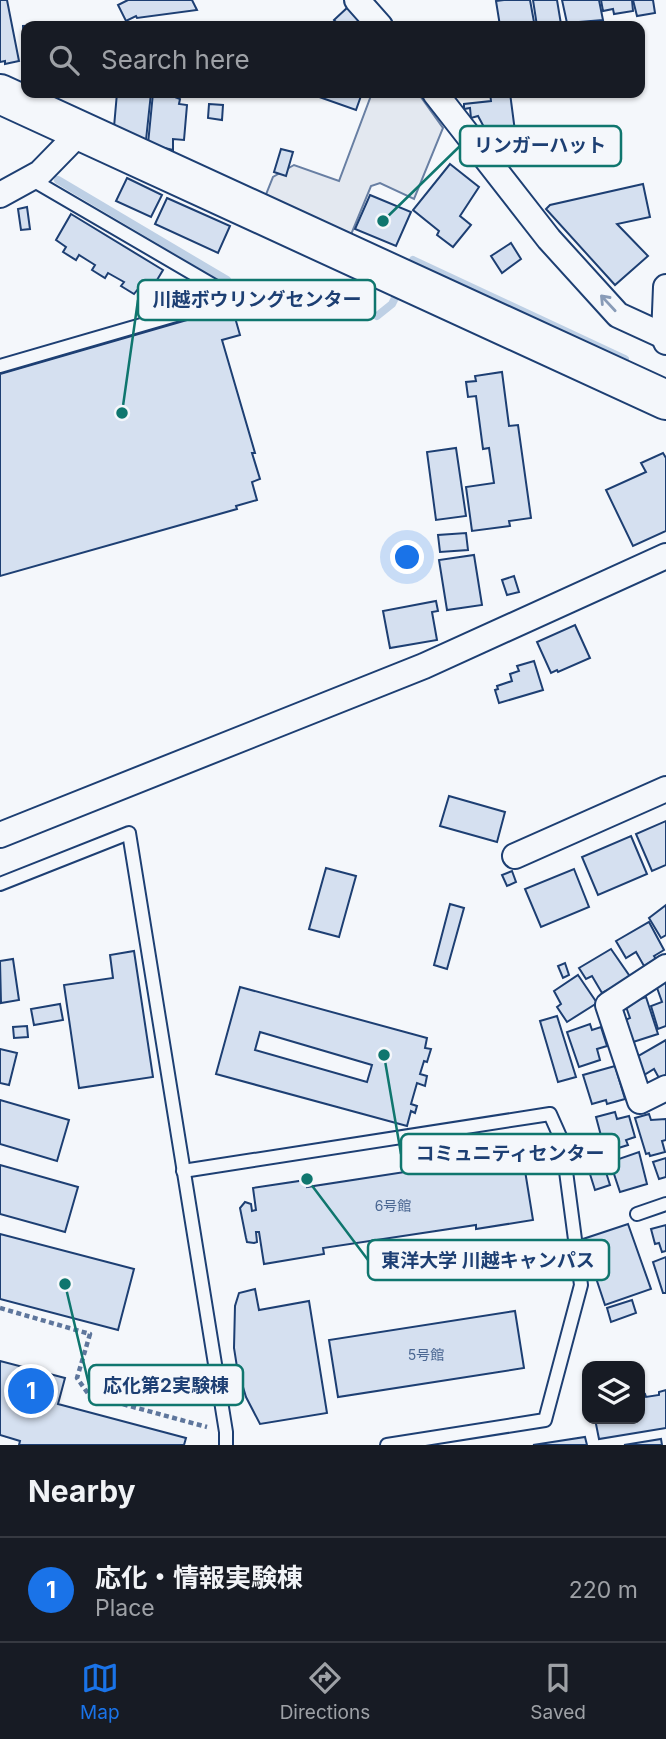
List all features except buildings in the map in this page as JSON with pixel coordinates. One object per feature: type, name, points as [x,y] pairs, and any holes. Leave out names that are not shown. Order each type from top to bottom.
[{"type":"main road","points":[[0,94],[666,400]]},
{"type":"street","points":[[357,0],[376,21]]},
{"type":"street","points":[[439,98],[549,239],[618,314],[665,338],[666,287]]},
{"type":"street","points":[[0,195],[40,173],[80,132]]},
{"type":"street","points":[[0,835],[424,666],[666,556]]},
{"type":"street","points":[[515,856],[666,789]]},
{"type":"street","points":[[666,967],[608,1005],[640,1101],[666,1088]]},
{"type":"lane","points":[[0,366],[224,301],[228,294],[31,179]]},
{"type":"lane","points":[[0,884],[129,833],[226,1438]]},
{"type":"lane","points":[[183,1171],[550,1114],[562,1141],[581,1285],[545,1420],[387,1445]]},
{"type":"lane","points":[[636,1214],[666,1204]]},
{"type":"path","points":[[0,1308],[90,1334],[78,1378],[89,1395],[226,1438]]},
{"type":"shaded area","points":[[370,98],[422,98],[443,128],[414,199],[380,183],[371,186],[350,237],[265,197],[273,177],[294,165],[339,181]]},
{"type":"waterway","points":[[58,180],[227,280]]},
{"type":"waterway","points":[[408,272],[413,260],[625,359]]},
{"type":"waterway","points":[[377,316],[392,304],[399,290]]},
{"type":"place","name":"リンガーハット","points":[[383,221]]},
{"type":"place","name":"川越ボウリングセンター","points":[[122,413]]},
{"type":"place","name":"コミュニティセンター","points":[[384,1055]]},
{"type":"place","name":"東洋大学 川越キャンパス","points":[[307,1179]]},
{"type":"place","name":"応化第2実験棟","points":[[65,1284]]},
{"type":"place","name":"応化・情報実験棟","points":[[31,1391]]}]
